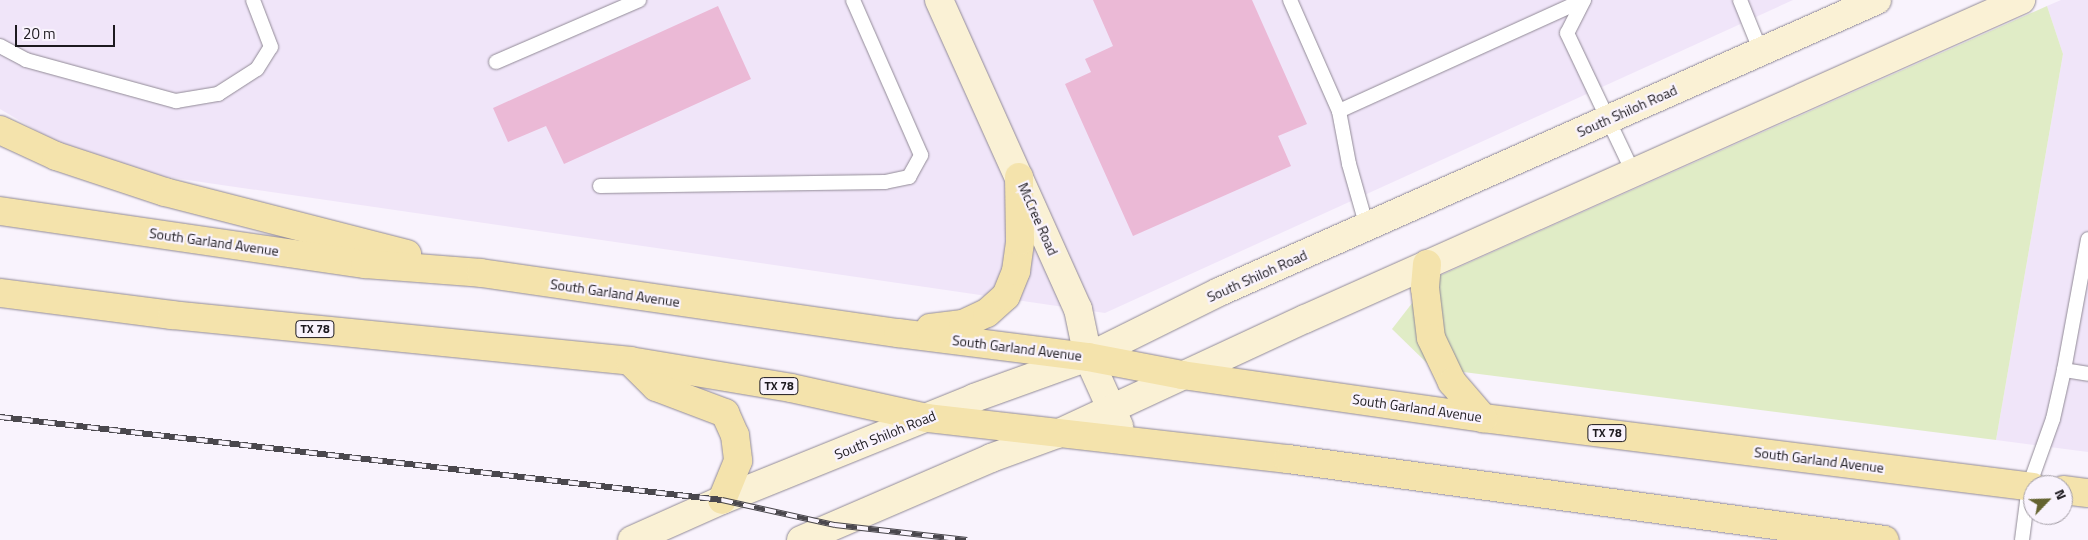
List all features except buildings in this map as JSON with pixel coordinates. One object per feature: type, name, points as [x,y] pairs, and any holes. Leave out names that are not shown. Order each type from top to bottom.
[{"type":"main road","name":"McCree Road","points":[[939,0],[1078,309],[1088,357],[1126,441]]},
{"type":"main road","name":"South Shiloh Road","points":[[632,540],[722,500],[927,418],[1088,357],[1219,292],[1877,0]]},
{"type":"main road","points":[[801,540],[983,461],[1057,434],[1427,264],[2021,0]]},
{"type":"main road","points":[[0,130],[56,156],[165,192],[481,273]]},
{"type":"main road","points":[[898,333],[963,324],[987,314],[1006,296],[1016,271],[1020,241],[1019,177]]},
{"type":"main road","name":"South Garland Avenue","points":[[0,211],[365,264],[481,273],[898,333],[1088,357],[1182,375],[1483,418],[2023,485]]},
{"type":"main road","points":[[1427,264],[1425,288],[1431,338],[1452,382],[1483,418]]},
{"type":"main road","name":"TX 78","points":[[0,293],[172,315],[630,361],[791,388],[927,418],[1288,459],[1885,540]]},
{"type":"main road","points":[[630,361],[656,387],[725,413],[735,435],[738,461],[722,500]]},
{"type":"main road","points":[[2073,492],[2088,494]]},
{"type":"lane","points":[[0,46],[26,60],[176,101],[218,94],[257,68],[271,46],[254,0]]},
{"type":"lane","points":[[496,62],[639,0]]},
{"type":"lane","points":[[600,186],[885,182],[909,177],[921,155],[853,0]]},
{"type":"lane","points":[[1290,0],[1339,111],[1349,164],[1367,227]]},
{"type":"lane","points":[[1339,111],[1584,0]]},
{"type":"lane","points":[[1584,0],[1568,33],[1606,120],[1633,172]]},
{"type":"lane","points":[[1740,0],[1761,52]]},
{"type":"lane","points":[[2035,475],[2053,419],[2088,238]]},
{"type":"lane","points":[[2064,370],[2088,374]]},
{"type":"lane","points":[[2022,540],[2024,525]]},
{"type":"shaded area","points":[[0,0],[1793,0],[1105,313],[98,167],[0,109]]},
{"type":"shaded area","points":[[2061,0],[2088,0],[2088,452],[1996,440],[2063,54],[2047,6]]},
{"type":"green space","points":[[2047,6],[2063,54],[1996,440],[1432,368],[1392,329],[1430,280]]},
{"type":"railway","points":[[0,417],[722,500],[835,525],[967,540]]}]
